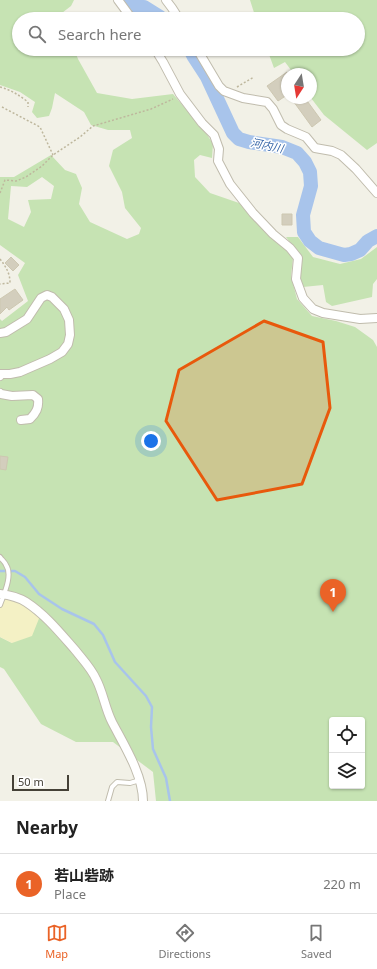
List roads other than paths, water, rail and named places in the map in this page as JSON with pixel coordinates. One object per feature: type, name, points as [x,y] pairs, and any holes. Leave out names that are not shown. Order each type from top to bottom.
[{"type":"street","points":[[118,0],[127,12]]},
{"type":"street","points":[[166,0],[175,12]]},
{"type":"street","points":[[159,56],[180,94],[202,123],[214,135],[219,149],[218,161],[230,184],[253,213],[273,234],[290,248],[298,258],[296,279],[302,298],[312,309],[323,313],[360,319],[377,318]]},
{"type":"street","points":[[201,56],[219,86],[224,91],[243,98],[267,102],[273,109],[281,125],[306,137],[315,148],[332,151],[341,155],[356,169],[377,193]]},
{"type":"street","points":[[0,334],[27,319],[41,298],[47,296],[52,297],[64,309],[70,320],[70,335],[68,344],[62,352],[20,372],[1,374],[0,376]]},
{"type":"street","points":[[0,393],[12,396],[33,395],[38,399],[39,406],[34,415],[30,419],[21,420]]},
{"type":"street","points":[[2,594],[15,597],[26,602],[44,616],[91,669],[97,680],[110,717],[140,780],[143,801]]},
{"type":"lane","points":[[0,557],[7,566],[9,576],[2,594],[0,605]]},
{"type":"lane","points":[[108,801],[112,787],[117,782],[130,783],[140,780]]},
{"type":"waterway","name":"河内川","points":[[123,0],[131,7],[144,7],[152,12]]},
{"type":"waterway","name":"河内川","points":[[194,56],[207,77],[233,133],[239,139],[282,147],[297,153],[305,162],[310,172],[311,186],[303,215],[304,232],[310,241],[319,248],[344,255],[360,250],[368,241],[377,236]]},
{"type":"waterway","points":[[0,571],[15,571],[25,577],[39,594],[62,609],[94,624],[103,635],[115,662],[146,696],[152,707],[151,727],[153,749],[166,778],[170,801]]},
{"type":"place","name":"若山砦跡","points":[[333,612]]}]
